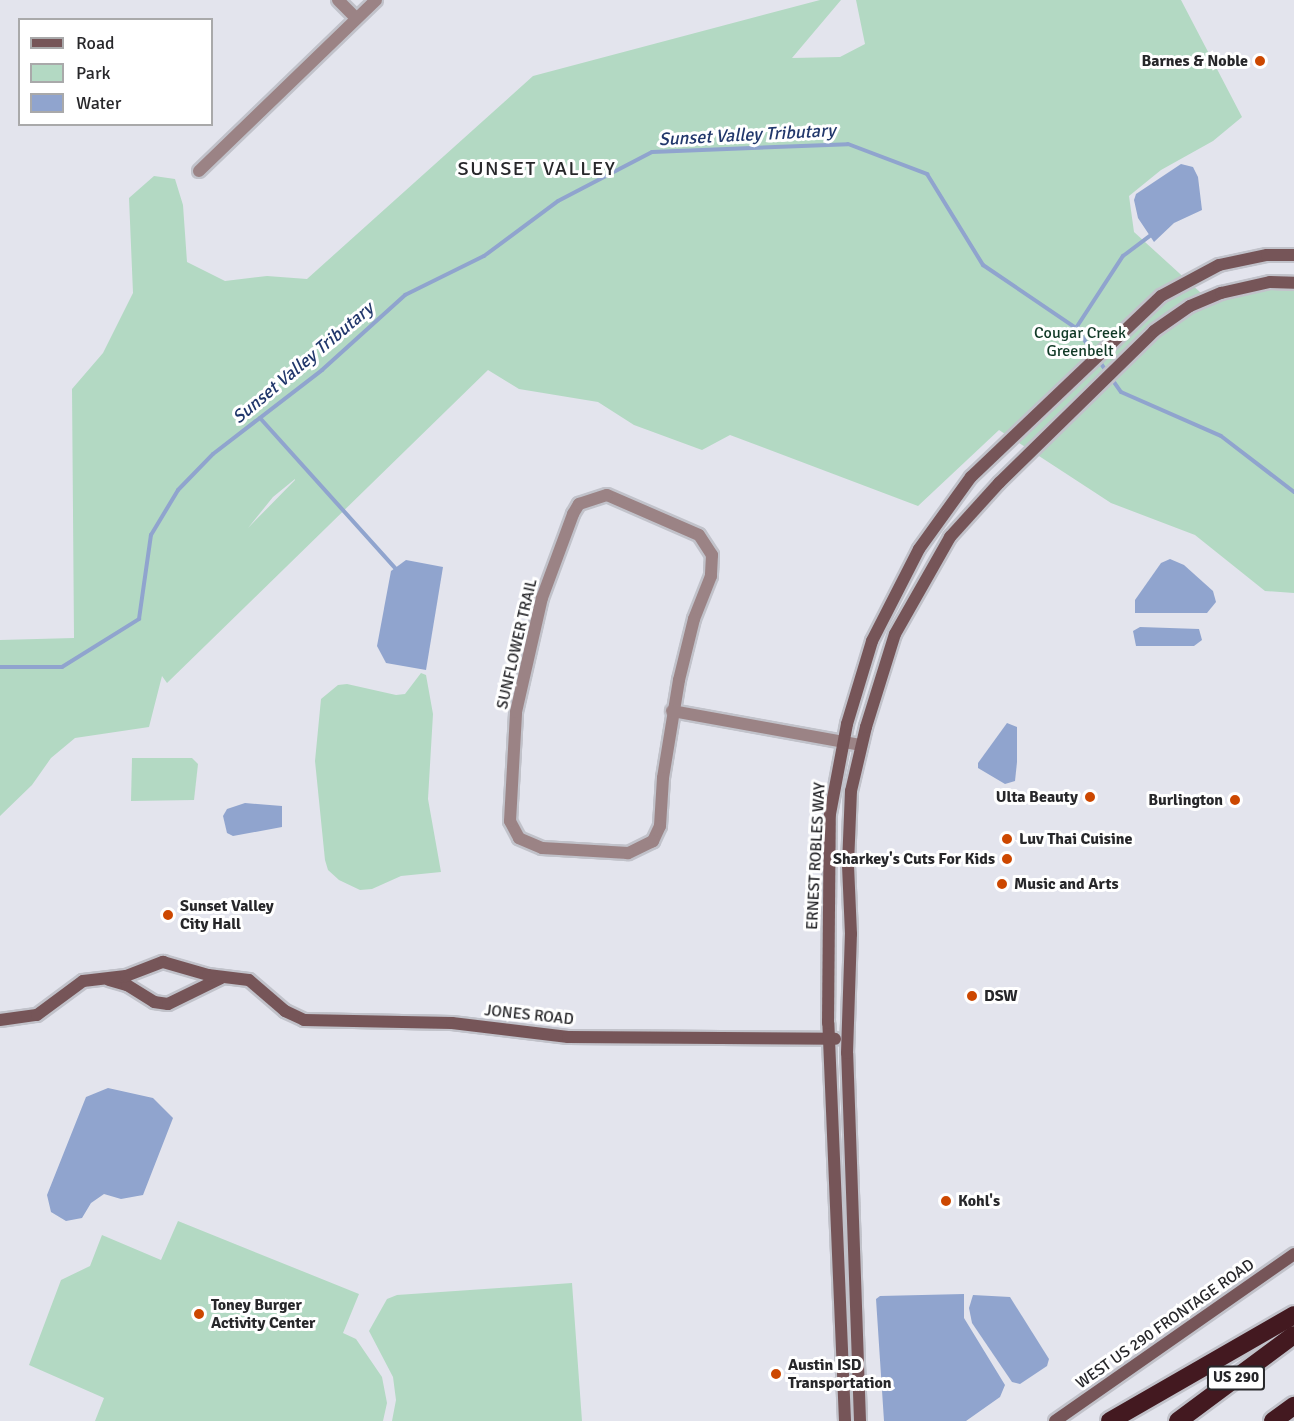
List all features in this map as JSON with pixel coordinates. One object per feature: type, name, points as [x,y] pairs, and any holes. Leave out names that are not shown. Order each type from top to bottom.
[{"type":"highway","points":[[1110,1421],[1294,1315]]},
{"type":"highway","name":"US 290","points":[[1178,1421],[1294,1335]]},
{"type":"highway","points":[[1273,1421],[1294,1406]]},
{"type":"street","points":[[338,0],[356,18]]},
{"type":"street","points":[[199,171],[376,0]]},
{"type":"street","name":"ERNEST ROBLES WAY","points":[[845,1421],[829,1039],[831,814],[844,743],[872,641],[919,549],[971,477],[1161,296],[1198,274],[1243,259],[1294,255]]},
{"type":"street","name":"ERNEST ROBLES WAY","points":[[860,1421],[848,1040],[851,934],[848,865],[851,791],[861,746],[896,634],[950,537],[985,497],[1154,331],[1190,306],[1245,287],[1294,283]]},
{"type":"street","name":"SUNFLOWER TRAIL","points":[[607,495],[627,502],[699,535],[712,555],[711,576],[694,619],[672,711],[660,826],[646,847],[628,853],[542,848],[519,838],[510,821],[516,712],[542,598],[573,514],[579,504],[592,497],[607,495]]},
{"type":"street","points":[[672,711],[861,746]]},
{"type":"street","name":"JONES ROAD","points":[[0,1020],[37,1015],[48,1010],[72,987],[99,978],[126,975],[163,962],[221,978],[249,980],[285,1011],[304,1020],[452,1023],[568,1037],[848,1040]]},
{"type":"street","points":[[99,978],[121,983],[154,1002],[168,1004],[221,978]]},
{"type":"street","points":[[832,1103],[849,1103]]},
{"type":"street","points":[[835,1208],[853,1207]]},
{"type":"street","name":"WEST US 290 FRONTAGE ROAD","points":[[1055,1421],[1294,1254]]},
{"type":"green space","name":"Cougar Creek Greenbelt","points":[[820,0],[841,0],[792,58],[840,57],[865,44],[856,0],[1181,0],[1242,117],[1213,141],[1161,170],[1129,196],[1134,232],[1212,303],[1261,289],[1294,291],[1294,593],[1265,591],[1195,535],[1111,503],[999,430],[918,506],[730,435],[702,450],[634,425],[598,402],[519,389],[488,370],[167,683],[162,676],[149,727],[75,738],[51,758],[32,785],[0,816],[0,640],[74,638],[72,389],[103,353],[133,293],[129,198],[154,176],[175,179],[183,205],[187,262],[225,281],[267,276],[307,279],[533,76]],"holes":[[[295,480],[248,528],[273,497]]]},
{"type":"green space","points":[[421,673],[426,675],[433,714],[428,799],[441,872],[401,876],[372,889],[360,890],[339,880],[328,870],[325,860],[315,761],[321,699],[338,685],[347,684],[396,695],[405,694]]},
{"type":"green space","points":[[132,758],[192,758],[198,764],[194,800],[131,801]]},
{"type":"green space","name":"Toney Burger Activity Center","points":[[178,1221],[359,1294],[343,1333],[356,1339],[382,1377],[387,1403],[383,1421],[95,1421],[104,1398],[29,1365],[61,1280],[90,1266],[102,1235],[161,1260]]},
{"type":"green space","points":[[572,1283],[582,1421],[392,1421],[396,1400],[393,1377],[369,1331],[387,1299],[397,1295]]},
{"type":"water","points":[[1181,164],[1193,167],[1198,177],[1202,210],[1174,223],[1154,242],[1138,218],[1134,200],[1136,194]]},
{"type":"water","points":[[1170,559],[1184,565],[1213,591],[1216,602],[1207,613],[1135,613],[1135,600],[1161,563]]},
{"type":"water","points":[[406,560],[443,567],[426,670],[386,663],[377,646],[391,571]]},
{"type":"water","points":[[1140,627],[1199,629],[1202,640],[1194,646],[1136,646],[1133,631]]},
{"type":"water","points":[[1007,723],[1017,727],[1017,762],[1015,781],[1005,784],[978,768],[978,763]]},
{"type":"water","points":[[245,803],[282,806],[282,827],[233,836],[227,833],[223,816],[227,809]]},
{"type":"water","points":[[108,1088],[153,1098],[173,1118],[143,1195],[121,1199],[104,1194],[91,1203],[82,1218],[66,1221],[51,1212],[47,1195],[86,1097]]},
{"type":"water","points":[[964,1294],[964,1318],[1005,1385],[1000,1397],[966,1421],[884,1421],[876,1299],[880,1296]]},
{"type":"water","points":[[973,1295],[1010,1297],[1049,1359],[1047,1366],[1020,1384],[1012,1382],[972,1323],[969,1308]]},
{"type":"waterway","name":"Sunset Valley Tributary","points":[[0,667],[62,667],[139,619],[151,535],[178,490],[213,454],[322,370],[405,295],[484,256],[558,201],[652,152],[848,144],[927,174],[983,265],[1076,328],[1121,392],[1221,436],[1294,492]]},
{"type":"waterway","points":[[1076,328],[1123,256],[1150,236]]},
{"type":"waterway","points":[[260,418],[395,568]]},
{"type":"place","name":"Barnes & Noble","points":[[1260,61]]},
{"type":"place","name":"Ulta Beauty","points":[[1090,797]]},
{"type":"place","name":"Burlington","points":[[1235,800]]},
{"type":"place","name":"Luv Thai Cuisine","points":[[1007,839]]},
{"type":"place","name":"Sharkey's Cuts For Kids","points":[[1007,859]]},
{"type":"place","name":"Music and Arts","points":[[1002,884]]},
{"type":"place","name":"Sunset Valley City Hall","points":[[168,915]]},
{"type":"place","name":"DSW","points":[[972,996]]},
{"type":"place","name":"Kohl's","points":[[946,1201]]},
{"type":"place","name":"Toney Burger Activity Center","points":[[199,1314]]},
{"type":"place","name":"Austin ISD Transportation","points":[[776,1374]]},
{"type":"district","name":"SUNSET VALLEY","points":[[537,168]]}]
